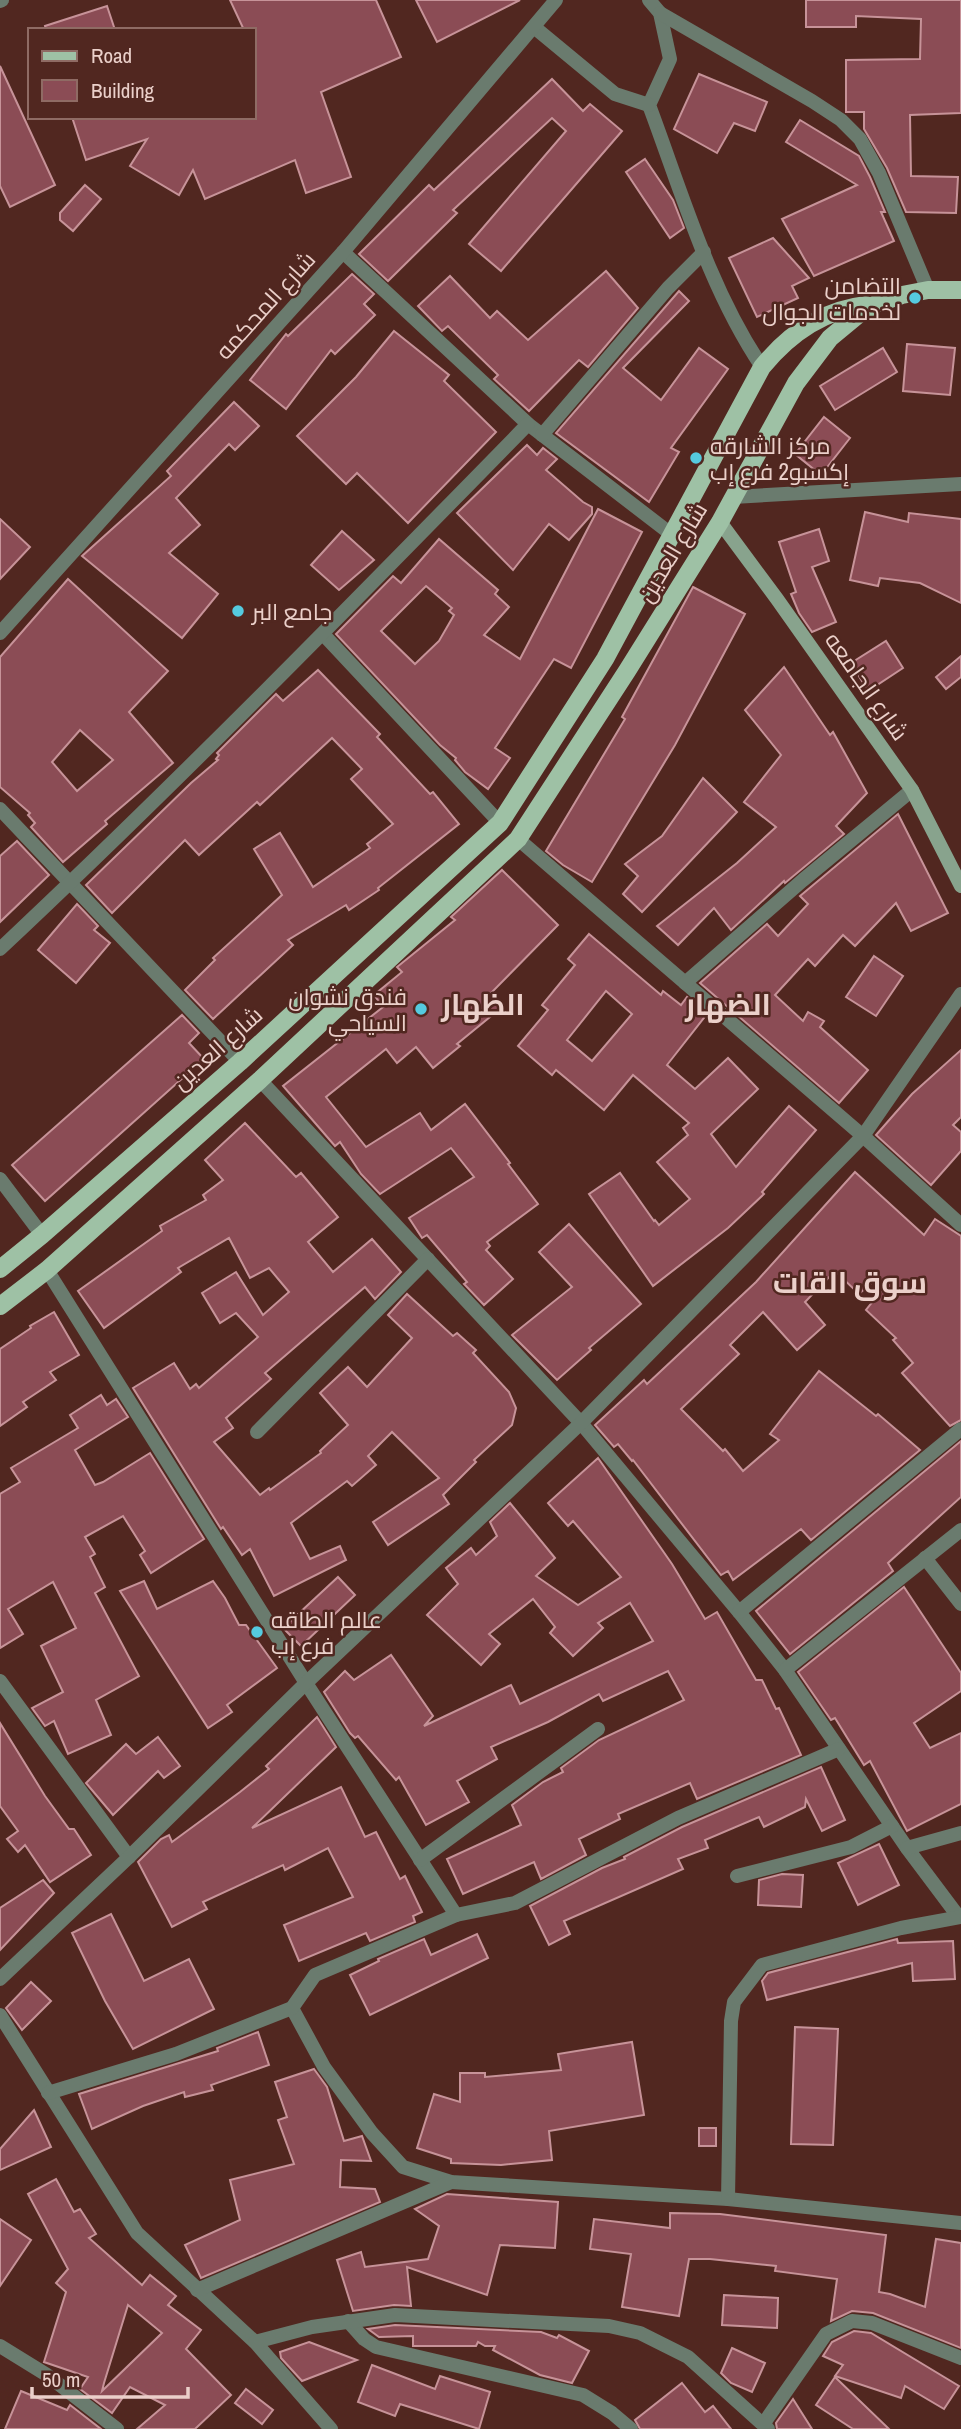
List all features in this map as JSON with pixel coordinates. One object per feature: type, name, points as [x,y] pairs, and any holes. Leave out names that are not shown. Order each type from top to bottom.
[{"type":"main road","points":[[876,304],[928,290],[961,290]]},
{"type":"main road","name":"شارع العدين","points":[[0,1269],[240,1062],[500,822],[605,659],[762,367],[788,340],[819,319],[847,309],[876,304]]},
{"type":"main road","name":"شارع العدين","points":[[0,1306],[47,1270],[260,1080],[518,839],[720,522],[796,383],[817,353],[844,325],[876,304]]},
{"type":"street","name":"شارع المحكمه","points":[[0,633],[344,252],[556,0]]},
{"type":"street","points":[[649,0],[660,13],[813,101],[841,120],[860,139],[879,173],[928,290]]},
{"type":"street","points":[[660,13],[670,59],[649,105],[725,303],[762,367]]},
{"type":"street","points":[[534,27],[615,94],[649,105]]},
{"type":"street","points":[[542,435],[668,288],[704,251]]},
{"type":"street","points":[[344,252],[528,424],[671,534]]},
{"type":"street","points":[[0,949],[323,634],[528,424]]},
{"type":"street","points":[[733,497],[961,484]]},
{"type":"street","name":"شارع الجامعه","points":[[720,522],[912,790],[961,886]]},
{"type":"street","points":[[323,634],[500,822]]},
{"type":"street","points":[[685,983],[912,790]]},
{"type":"street","points":[[0,809],[240,1062]]},
{"type":"street","points":[[518,839],[863,1136],[961,1226]]},
{"type":"street","points":[[0,1979],[306,1683],[581,1423],[863,1136],[961,994]]},
{"type":"street","points":[[260,1080],[581,1423],[739,1612],[785,1670],[907,1848],[959,1917],[901,1928],[762,1965],[734,2002],[731,2021],[728,2199]]},
{"type":"street","points":[[0,1179],[42,1235]]},
{"type":"street","points":[[257,1432],[428,1259]]},
{"type":"street","points":[[47,1270],[306,1683],[456,1915]]},
{"type":"street","points":[[739,1612],[961,1429]]},
{"type":"street","points":[[785,1670],[961,1530]]},
{"type":"street","points":[[925,1558],[961,1604]]},
{"type":"street","points":[[0,1681],[128,1857]]},
{"type":"street","points":[[420,1860],[598,1729]]},
{"type":"street","points":[[48,2093],[176,2054],[292,2008],[316,1975],[456,1915],[515,1903],[678,1818],[839,1749]]},
{"type":"street","points":[[737,1876],[851,1847],[892,1826]]},
{"type":"street","points":[[907,1848],[961,1833]]},
{"type":"street","points":[[292,2008],[324,2067],[372,2133],[403,2167],[451,2182],[728,2199],[961,2223]]},
{"type":"street","points":[[0,2015],[137,2232],[254,2342],[331,2429]]},
{"type":"street","points":[[197,2290],[451,2182]]},
{"type":"street","points":[[254,2342],[348,2320],[395,2315],[609,2326],[640,2333],[688,2357],[766,2426],[826,2334],[852,2322],[872,2323],[961,2358]]},
{"type":"street","points":[[348,2320],[364,2339],[376,2347],[583,2395],[631,2429]]},
{"type":"street","points":[[0,2346],[47,2375],[117,2429]]},
{"type":"building","points":[[230,0],[376,0],[401,57],[321,92],[351,177],[306,193],[295,160],[205,199],[193,170],[179,195],[130,166],[147,139],[86,160],[73,119],[256,119],[256,28],[243,28]]},
{"type":"building","points":[[416,0],[520,0],[437,42]]},
{"type":"building","points":[[806,0],[961,0],[961,113],[910,115],[911,176],[958,177],[956,213],[906,212],[887,168],[864,129],[864,112],[846,112],[846,60],[920,59],[921,19],[856,16],[856,27],[806,27]]},
{"type":"building","points":[[107,6],[114,28],[46,28]]},
{"type":"building","points":[[0,66],[55,185],[10,207],[0,186]]},
{"type":"building","points":[[699,74],[767,102],[755,131],[734,123],[717,153],[674,129]]},
{"type":"building","points":[[552,79],[583,111],[590,104],[622,131],[501,271],[469,244],[566,131],[552,118],[453,210],[457,213],[388,281],[359,254],[429,185],[434,190]]},
{"type":"building","points":[[800,120],[859,156],[885,212],[881,212],[894,241],[814,276],[782,219],[857,185],[786,142]]},
{"type":"building","points":[[645,159],[673,200],[684,228],[670,238],[626,172]]},
{"type":"building","points":[[85,185],[101,199],[73,231],[60,220],[60,213]]},
{"type":"building","points":[[773,238],[809,278],[792,286],[798,298],[757,317],[729,258]]},
{"type":"building","points":[[606,271],[638,308],[588,367],[579,360],[529,411],[494,379],[498,375],[448,326],[442,331],[418,306],[450,276],[490,318],[497,311],[528,340]]},
{"type":"building","points":[[352,274],[374,294],[364,304],[375,315],[335,354],[331,350],[286,409],[250,380],[286,334],[288,336]]},
{"type":"building","points":[[679,291],[689,301],[623,368],[661,400],[699,348],[728,369],[671,448],[679,452],[649,502],[556,433]]},
{"type":"building","points":[[394,331],[449,375],[444,381],[496,432],[408,523],[357,473],[346,484],[297,436],[356,377]]},
{"type":"building","points":[[907,344],[955,348],[950,395],[903,391]]},
{"type":"building","points":[[883,348],[897,372],[835,410],[820,386]]},
{"type":"building","points":[[234,402],[259,426],[235,450],[229,444],[176,498],[200,525],[169,553],[218,594],[182,638],[82,556],[171,476],[167,471]]},
{"type":"building","points":[[824,417],[850,438],[821,475],[795,454]]},
{"type":"building","points":[[527,445],[537,455],[543,448],[557,459],[546,470],[592,507],[592,514],[569,540],[549,524],[513,570],[457,513]]},
{"type":"building","points":[[598,509],[642,532],[571,668],[554,659],[495,748],[510,758],[488,789],[465,772],[456,758],[440,745],[336,634],[393,576],[401,583],[439,539],[498,590],[495,594],[509,607],[484,635],[520,659]],"holes":[[[426,586],[452,608],[449,611],[454,615],[439,641],[415,664],[381,631]]]},
{"type":"building","points":[[865,512],[908,522],[909,513],[961,519],[961,603],[920,583],[880,578],[878,586],[850,580]]},
{"type":"building","points":[[0,519],[30,547],[0,579]]},
{"type":"building","points":[[819,529],[829,561],[812,567],[836,622],[812,632],[799,613],[791,594],[796,592],[779,542]]},
{"type":"building","points":[[342,531],[374,560],[339,590],[311,565]]},
{"type":"building","points":[[68,579],[168,671],[129,712],[173,763],[105,821],[107,824],[63,862],[31,827],[35,823],[28,815],[30,813],[0,787],[0,657]],"holes":[[[80,730],[113,760],[77,791],[52,762]]]},
{"type":"building","points":[[693,587],[745,614],[675,745],[592,882],[563,865],[546,851],[625,719],[622,717]]},
{"type":"building","points":[[886,641],[903,668],[868,691],[851,663]]},
{"type":"building","points":[[961,656],[961,677],[946,689],[936,677]]},
{"type":"building","points":[[784,667],[830,735],[833,732],[867,793],[836,826],[844,834],[785,883],[784,881],[731,930],[714,908],[678,945],[657,926],[737,863],[776,827],[744,802],[781,755],[745,710]]},
{"type":"building","points":[[318,670],[380,734],[377,737],[430,794],[433,792],[459,824],[378,888],[379,890],[349,910],[346,905],[288,940],[293,945],[213,1019],[185,990],[215,960],[213,958],[282,895],[254,849],[280,833],[313,887],[370,848],[367,844],[393,824],[351,779],[362,769],[332,738],[260,805],[257,802],[199,855],[185,840],[112,913],[86,885],[218,760],[217,753],[276,694],[283,701]]},
{"type":"building","points":[[703,778],[737,812],[642,912],[623,894],[638,876],[625,864],[662,836]]},
{"type":"building","points":[[898,814],[948,913],[911,931],[896,903],[855,946],[843,935],[815,966],[808,959],[775,995],[803,1021],[808,1012],[824,1021],[820,1027],[868,1070],[839,1103],[700,983],[767,924],[778,936],[808,904],[800,896]]},
{"type":"building","points":[[17,841],[49,875],[0,922],[0,856]]},
{"type":"building","points":[[502,870],[558,925],[490,994],[501,1008],[457,1044],[460,1046],[433,1068],[416,1047],[397,1063],[386,1049],[326,1097],[366,1147],[420,1113],[431,1130],[465,1104],[510,1163],[508,1164],[538,1204],[487,1242],[490,1246],[486,1250],[513,1279],[484,1305],[464,1284],[467,1282],[427,1235],[422,1238],[409,1218],[474,1177],[451,1148],[380,1194],[361,1174],[340,1142],[335,1146],[283,1086],[383,1007],[374,995],[402,972],[397,967],[455,920],[451,917]]},
{"type":"building","points":[[77,904],[98,926],[94,930],[110,943],[76,983],[38,950]]},
{"type":"building","points":[[589,934],[661,995],[663,991],[681,1005],[687,997],[707,1014],[667,1065],[695,1089],[728,1058],[758,1089],[711,1134],[736,1167],[789,1106],[816,1130],[762,1192],[764,1194],[728,1228],[653,1286],[589,1194],[620,1173],[659,1225],[690,1199],[657,1162],[688,1135],[683,1128],[689,1123],[633,1075],[604,1110],[556,1070],[552,1075],[518,1046],[548,1010],[542,1005],[575,965],[568,959]],"holes":[[[606,991],[632,1014],[592,1061],[567,1040]]]},
{"type":"building","points":[[874,956],[903,976],[876,1016],[846,997]]},
{"type":"building","points":[[182,1015],[199,1033],[189,1043],[204,1059],[45,1201],[12,1165]]},
{"type":"building","points":[[961,1050],[961,1117],[953,1125],[961,1132],[961,1151],[931,1185],[876,1135],[912,1094]]},
{"type":"building","points":[[245,1123],[296,1177],[301,1173],[338,1217],[308,1242],[333,1272],[372,1239],[401,1272],[375,1299],[365,1287],[265,1373],[271,1379],[226,1418],[233,1428],[214,1442],[260,1495],[321,1453],[320,1451],[348,1425],[320,1393],[348,1367],[367,1387],[412,1338],[388,1315],[407,1294],[453,1336],[457,1333],[476,1350],[473,1353],[509,1392],[516,1408],[512,1425],[474,1460],[476,1462],[443,1495],[449,1504],[388,1545],[373,1522],[439,1478],[392,1432],[368,1456],[376,1465],[352,1486],[347,1481],[291,1523],[310,1559],[340,1546],[346,1560],[274,1596],[250,1549],[242,1555],[223,1527],[221,1529],[133,1388],[174,1363],[190,1389],[196,1384],[199,1388],[258,1337],[236,1313],[220,1323],[202,1293],[236,1272],[263,1315],[289,1292],[269,1268],[250,1278],[229,1238],[178,1268],[181,1272],[104,1328],[78,1291],[162,1231],[160,1226],[206,1200],[203,1195],[223,1180],[205,1160]]},
{"type":"building","points":[[855,1172],[924,1235],[935,1219],[961,1236],[961,1420],[950,1426],[902,1373],[913,1363],[893,1340],[896,1338],[866,1310],[885,1286],[877,1278],[859,1294],[835,1271],[805,1302],[825,1325],[797,1350],[763,1312],[730,1345],[739,1354],[681,1409],[723,1451],[725,1449],[743,1471],[779,1440],[770,1434],[819,1371],[876,1416],[878,1414],[920,1450],[811,1540],[801,1529],[733,1580],[728,1571],[721,1575],[633,1460],[618,1444],[614,1447],[595,1425],[644,1380],[647,1384],[756,1282]]},
{"type":"building","points":[[569,1224],[641,1304],[589,1348],[591,1350],[557,1380],[512,1335],[572,1287],[539,1252]]},
{"type":"building","points":[[54,1312],[79,1355],[50,1372],[56,1380],[23,1402],[27,1407],[0,1426],[0,1349]]},
{"type":"building","points":[[101,1395],[107,1405],[116,1399],[128,1417],[75,1450],[95,1485],[150,1453],[204,1539],[151,1573],[140,1555],[145,1551],[123,1516],[85,1537],[95,1554],[90,1557],[105,1587],[95,1593],[139,1676],[96,1700],[111,1735],[68,1754],[54,1721],[45,1726],[32,1708],[63,1692],[41,1646],[76,1628],[53,1582],[8,1609],[23,1634],[0,1648],[0,1494],[20,1482],[11,1468],[78,1428],[70,1415]]},
{"type":"building","points":[[961,1441],[961,1497],[888,1563],[893,1571],[790,1654],[756,1611]]},
{"type":"building","points":[[598,1458],[672,1564],[705,1619],[717,1612],[756,1680],[762,1680],[776,1709],[779,1708],[801,1755],[697,1799],[690,1783],[618,1814],[620,1819],[579,1839],[586,1855],[541,1879],[534,1862],[463,1894],[447,1859],[521,1825],[512,1805],[543,1782],[563,1772],[561,1768],[599,1740],[684,1700],[668,1671],[603,1701],[599,1694],[548,1722],[491,1747],[497,1759],[457,1781],[469,1802],[426,1825],[399,1777],[396,1780],[358,1736],[355,1738],[350,1733],[324,1692],[345,1671],[354,1680],[391,1655],[433,1716],[424,1726],[511,1685],[520,1704],[653,1641],[630,1603],[598,1623],[603,1628],[573,1656],[550,1633],[555,1627],[533,1599],[489,1634],[500,1644],[481,1665],[427,1615],[458,1584],[446,1568],[471,1548],[476,1555],[497,1536],[490,1522],[510,1503],[555,1558],[536,1576],[578,1605],[621,1577],[573,1521],[568,1526],[548,1503]]},
{"type":"building","points":[[338,1577],[355,1595],[301,1646],[283,1628]]},
{"type":"building","points":[[144,1581],[157,1609],[213,1581],[239,1625],[246,1625],[277,1668],[227,1705],[232,1712],[208,1728],[120,1591]]},
{"type":"building","points":[[904,1587],[961,1673],[961,1691],[914,1723],[930,1748],[961,1733],[961,1804],[907,1831],[870,1761],[864,1765],[835,1718],[831,1720],[798,1672]]},
{"type":"building","points":[[317,1717],[336,1747],[252,1828],[341,1787],[365,1837],[376,1832],[400,1879],[405,1876],[422,1912],[413,1916],[415,1922],[370,1941],[366,1933],[299,1961],[284,1925],[353,1897],[328,1848],[285,1870],[283,1865],[203,1902],[207,1909],[172,1927],[138,1862],[161,1839],[169,1835],[172,1842],[269,1769],[266,1766]]},
{"type":"building","points":[[0,1723],[45,1796],[69,1829],[74,1829],[91,1855],[50,1882],[25,1845],[18,1852],[7,1839],[18,1831],[0,1806]]},
{"type":"building","points":[[158,1737],[180,1766],[164,1778],[158,1771],[113,1815],[86,1783],[126,1744],[136,1754]]},
{"type":"building","points":[[821,1767],[845,1820],[822,1831],[806,1799],[805,1807],[764,1827],[759,1817],[705,1840],[708,1848],[678,1859],[683,1869],[564,1921],[570,1934],[549,1945],[530,1906],[602,1868],[625,1859],[624,1857],[682,1827]]},
{"type":"building","points":[[879,1844],[899,1885],[858,1905],[838,1863]]},
{"type":"building","points":[[782,1874],[803,1875],[801,1907],[758,1905],[759,1880]]},
{"type":"building","points":[[43,1880],[54,1893],[0,1950],[0,1908]]},
{"type":"building","points":[[111,1914],[144,1981],[189,1959],[214,2009],[133,2049],[105,2001],[72,1933]]},
{"type":"building","points":[[477,1934],[488,1958],[370,2015],[350,1975],[379,1961],[378,1959],[424,1939],[431,1955]]},
{"type":"building","points":[[897,1939],[898,1943],[953,1941],[955,1979],[913,1981],[912,1963],[767,2000],[762,1981],[768,1973]]},
{"type":"building","points":[[31,1982],[51,2001],[22,2030],[6,2008]]},
{"type":"building","points":[[795,2027],[838,2029],[833,2145],[791,2144]]},
{"type":"building","points":[[258,2032],[269,2065],[211,2085],[213,2090],[185,2097],[184,2092],[143,2106],[92,2129],[79,2094],[218,2051],[217,2048]]},
{"type":"building","points":[[632,2042],[644,2115],[549,2131],[552,2160],[501,2165],[451,2163],[451,2159],[417,2148],[434,2094],[460,2102],[460,2073],[485,2073],[485,2077],[561,2070],[558,2054]]},
{"type":"building","points":[[314,2069],[327,2087],[344,2141],[362,2136],[371,2161],[341,2160],[340,2187],[375,2189],[380,2202],[201,2278],[185,2245],[240,2220],[230,2180],[294,2164],[278,2120],[287,2117],[275,2082]]},
{"type":"building","points":[[34,2110],[51,2147],[0,2170],[0,2149]]},
{"type":"building","points":[[699,2128],[716,2128],[716,2146],[699,2146]]},
{"type":"building","points":[[56,2179],[74,2212],[80,2209],[96,2234],[89,2238],[142,2285],[150,2275],[176,2296],[168,2305],[201,2330],[186,2349],[231,2395],[195,2429],[137,2429],[165,2405],[130,2387],[112,2413],[80,2389],[88,2377],[44,2362],[66,2292],[56,2283],[68,2269],[28,2194]],"holes":[[[128,2305],[162,2333],[102,2391]]]},
{"type":"building","points":[[447,2194],[558,2202],[555,2248],[500,2245],[487,2295],[407,2267],[411,2306],[394,2305],[353,2311],[337,2260],[361,2252],[365,2267],[428,2259],[439,2226],[415,2209]]},
{"type":"building","points":[[670,2213],[720,2214],[886,2235],[879,2292],[925,2307],[936,2239],[961,2243],[961,2348],[873,2313],[852,2311],[831,2321],[837,2279],[775,2271],[776,2266],[689,2259],[679,2316],[622,2307],[631,2254],[590,2249],[594,2219],[670,2228]]},
{"type":"building","points":[[0,2219],[31,2240],[0,2286]]},
{"type":"building","points":[[724,2295],[778,2298],[777,2328],[722,2325]]},
{"type":"building","points":[[395,2325],[541,2332],[557,2338],[559,2335],[589,2351],[572,2383],[540,2375],[493,2350],[495,2346],[485,2346],[478,2342],[476,2346],[413,2346],[413,2336],[379,2337],[368,2329]]},
{"type":"building","points":[[854,2331],[871,2333],[959,2386],[944,2409],[905,2386],[901,2398],[835,2376],[843,2365],[823,2356],[832,2342]]},
{"type":"building","points":[[309,2342],[357,2360],[302,2381],[281,2358],[280,2352]]},
{"type":"building","points":[[732,2348],[765,2363],[752,2392],[731,2383],[721,2373]]},
{"type":"building","points":[[372,2365],[435,2389],[440,2376],[490,2392],[479,2429],[400,2404],[395,2416],[358,2402]]},
{"type":"building","points":[[835,2377],[889,2429],[853,2429],[816,2405]]},
{"type":"building","points":[[682,2383],[705,2412],[713,2406],[731,2429],[640,2429],[635,2420]]},
{"type":"building","points":[[246,2389],[273,2410],[262,2424],[235,2403]]},
{"type":"building","points":[[21,2391],[67,2410],[70,2405],[101,2429],[5,2429]]},
{"type":"building","points":[[793,2399],[812,2429],[777,2429],[776,2423]]},
{"type":"place","name":"التضامن لخدمات الجوال","points":[[915,298]]},
{"type":"place","name":"مركز الشارقه إكسبو2 فرع إب","points":[[696,458]]},
{"type":"place","name":"جامع البر","points":[[238,611]]},
{"type":"place","name":"فندق نشوان السياحي","points":[[421,1009]]},
{"type":"place","name":"عالم الطاقه فرع إب","points":[[257,1632]]},
{"type":"district","name":"الظهار","points":[[483,1004]]},
{"type":"district","name":"الضهار","points":[[728,1004]]},
{"type":"district","name":"سوق القات","points":[[850,1282]]}]
